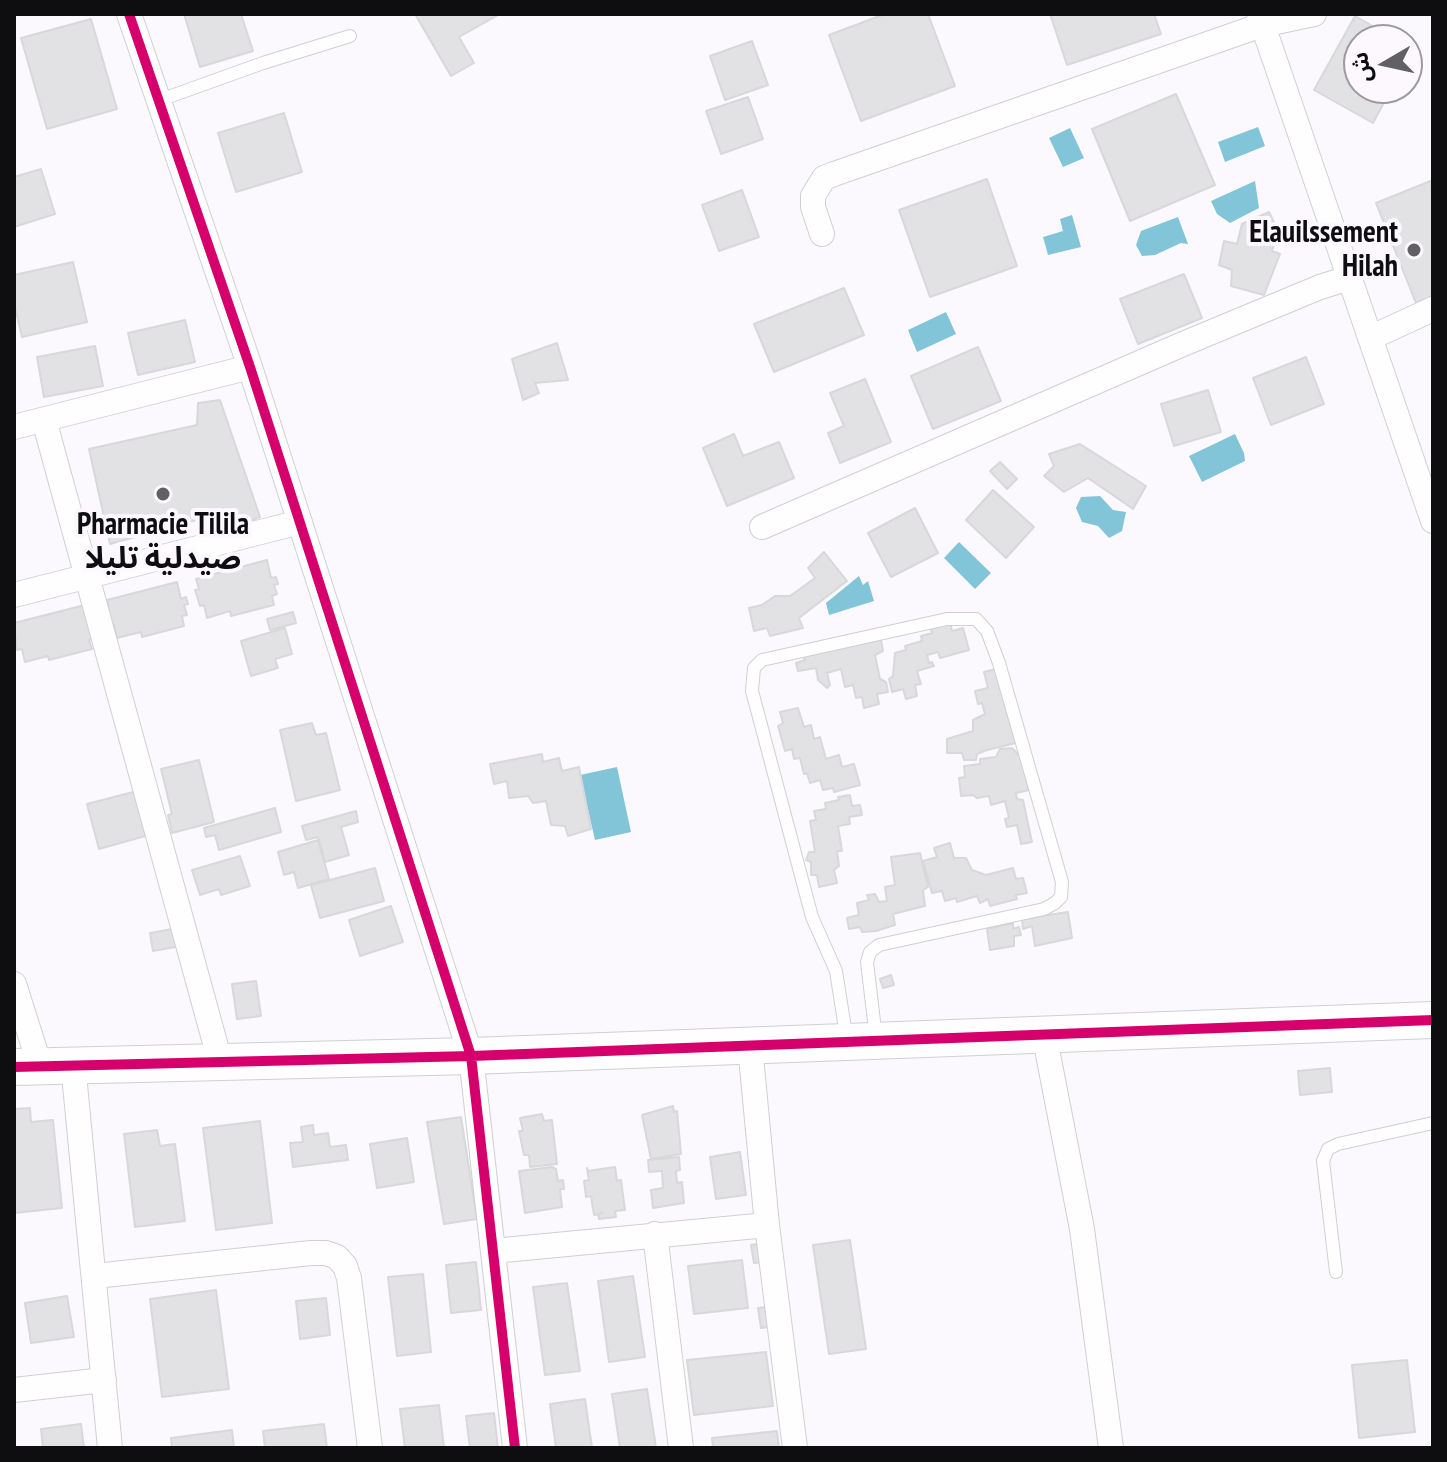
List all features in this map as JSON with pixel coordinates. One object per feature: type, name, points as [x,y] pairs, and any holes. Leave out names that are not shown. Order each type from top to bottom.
[{"type":"street","points":[[129,14],[250,367],[471,1056],[515,1448]]},
{"type":"street","points":[[822,234],[813,207],[813,196],[824,178],[1260,20],[1314,14]]},
{"type":"street","points":[[1260,20],[1433,521]]},
{"type":"street","points":[[762,527],[1183,344],[1349,278]]},
{"type":"street","points":[[1370,338],[1433,309]]},
{"type":"street","points":[[14,427],[250,367]]},
{"type":"street","points":[[44,420],[220,1061]]},
{"type":"street","points":[[14,595],[300,522]]},
{"type":"street","points":[[14,984],[42,1066],[95,1276],[110,1448]]},
{"type":"street","points":[[42,1066],[471,1056],[1433,1020]]},
{"type":"street","points":[[1044,1034],[1082,1229],[1111,1448]]},
{"type":"street","points":[[750,1046],[767,1225],[795,1448]]},
{"type":"street","points":[[493,1251],[767,1225]]},
{"type":"street","points":[[655,1234],[681,1448]]},
{"type":"street","points":[[95,1276],[311,1253],[337,1257],[345,1266],[349,1278],[370,1448]]},
{"type":"street","points":[[14,1390],[104,1380]]},
{"type":"lane","points":[[160,100],[350,36]]},
{"type":"lane","points":[[976,619],[987,631],[999,663],[1062,882],[1061,897],[1044,909],[879,945],[870,952],[867,962],[862,1041],[812,917],[752,691],[754,668],[762,660],[932,622],[976,619]]},
{"type":"lane","points":[[1336,1272],[1323,1161],[1328,1149],[1338,1144],[1433,1123]]},
{"type":"water","points":[[1258,127],[1265,146],[1225,162],[1218,142]]},
{"type":"water","points":[[1070,128],[1084,158],[1063,167],[1049,138]]},
{"type":"water","points":[[1255,181],[1259,208],[1230,223],[1217,214],[1211,201]]},
{"type":"water","points":[[1072,215],[1081,247],[1048,255],[1043,237],[1063,231],[1060,219]]},
{"type":"water","points":[[1178,217],[1188,244],[1181,243],[1155,255],[1142,256],[1136,245],[1141,231]]},
{"type":"water","points":[[946,312],[956,334],[917,352],[908,330]]},
{"type":"water","points":[[1235,434],[1245,461],[1202,482],[1189,456]]},
{"type":"water","points":[[1100,496],[1113,510],[1126,512],[1122,531],[1109,538],[1098,526],[1082,522],[1076,508],[1081,497]]},
{"type":"water","points":[[959,542],[991,573],[975,589],[944,558]]},
{"type":"water","points":[[859,576],[863,585],[868,581],[874,601],[829,615],[826,603]]},
{"type":"water","points":[[617,767],[631,832],[595,840],[580,775]]},
{"type":"building","points":[[184,14],[241,14],[253,51],[200,67]]},
{"type":"building","points":[[415,14],[500,14],[459,37],[474,63],[451,76]]},
{"type":"building","points":[[885,14],[928,14],[955,86],[861,121],[829,35]]},
{"type":"building","points":[[1050,14],[1154,14],[1161,34],[1067,65]]},
{"type":"building","points":[[1355,16],[1369,24],[1351,24]]},
{"type":"building","points":[[91,19],[117,109],[47,129],[21,38]]},
{"type":"building","points":[[1343,38],[1343,104],[1383,104],[1373,123],[1314,90]]},
{"type":"building","points":[[752,41],[768,85],[725,100],[710,56]]},
{"type":"building","points":[[1176,94],[1215,185],[1130,221],[1092,129]]},
{"type":"building","points":[[748,97],[763,139],[721,154],[706,111]]},
{"type":"building","points":[[284,113],[302,172],[236,192],[218,133]]},
{"type":"building","points":[[41,169],[55,214],[14,227],[14,177]]},
{"type":"building","points":[[987,179],[1017,266],[930,297],[899,210]]},
{"type":"building","name":"Elauilssement Hilah","points":[[1433,180],[1433,296],[1416,303],[1376,203]]},
{"type":"building","points":[[742,190],[759,237],[719,251],[702,205]]},
{"type":"building","points":[[1269,212],[1278,231],[1272,251],[1280,254],[1264,295],[1231,286],[1232,270],[1219,265],[1224,241],[1237,244],[1242,224]]},
{"type":"building","points":[[73,262],[87,322],[22,337],[14,303],[14,275]]},
{"type":"building","points":[[1184,274],[1202,318],[1138,344],[1120,299]]},
{"type":"building","points":[[844,288],[864,335],[774,372],[754,324]]},
{"type":"building","points":[[185,320],[195,362],[138,375],[128,333]]},
{"type":"building","points":[[557,343],[568,380],[535,383],[539,393],[523,400],[512,359]]},
{"type":"building","points":[[95,346],[103,386],[44,397],[37,357]]},
{"type":"building","points":[[978,347],[1001,401],[933,429],[911,376]]},
{"type":"building","points":[[1306,357],[1324,404],[1271,425],[1253,378]]},
{"type":"building","points":[[865,379],[891,442],[840,463],[828,433],[844,426],[830,393]]},
{"type":"building","points":[[1208,390],[1221,432],[1174,446],[1161,404]]},
{"type":"building","points":[[220,400],[260,517],[229,529],[222,513],[110,544],[89,449],[197,425],[198,403]]},
{"type":"building","points":[[734,434],[743,456],[779,442],[794,478],[727,506],[703,448]]},
{"type":"building","points":[[1080,444],[1146,486],[1133,509],[1088,478],[1064,492],[1044,476],[1054,466],[1049,454]]},
{"type":"building","points":[[1000,462],[1017,479],[1007,489],[990,471]]},
{"type":"building","points":[[993,490],[1034,527],[1006,558],[966,520]]},
{"type":"building","points":[[915,508],[938,553],[891,577],[868,533]]},
{"type":"building","points":[[824,552],[847,581],[799,618],[803,628],[770,636],[767,628],[754,631],[749,608],[762,605],[775,596],[790,596],[815,578],[808,568]]},
{"type":"building","points":[[267,560],[271,578],[276,577],[278,584],[274,585],[277,594],[272,596],[274,605],[231,616],[230,611],[207,618],[195,590],[199,589],[196,579]]},
{"type":"building","points":[[177,582],[181,599],[186,597],[188,604],[184,605],[187,615],[182,616],[184,626],[142,637],[141,632],[117,638],[114,625],[110,626],[105,611],[109,610],[107,600]]},
{"type":"building","points":[[85,605],[95,638],[89,640],[92,649],[49,660],[48,656],[25,662],[22,649],[17,650],[14,623]]},
{"type":"building","points":[[293,612],[296,623],[270,630],[267,619]]},
{"type":"building","points":[[950,622],[952,631],[963,628],[969,650],[940,658],[938,652],[927,655],[929,663],[932,662],[934,666],[917,671],[921,684],[915,685],[917,696],[906,699],[903,689],[892,692],[889,679],[893,676],[895,653],[922,641],[921,636],[932,633],[930,627]]},
{"type":"building","points":[[285,628],[292,654],[275,659],[278,668],[251,676],[241,641]]},
{"type":"building","points":[[881,640],[883,651],[875,655],[880,679],[886,682],[888,692],[877,694],[879,704],[864,708],[862,697],[856,698],[853,685],[845,687],[841,669],[827,673],[830,685],[827,688],[818,680],[816,668],[798,671],[796,663],[805,660],[803,656]]},
{"type":"building","points":[[996,669],[1016,743],[977,754],[976,760],[964,760],[962,753],[947,753],[947,739],[973,731],[973,720],[985,714],[982,703],[978,704],[975,691],[988,688],[984,672]]},
{"type":"building","points":[[798,708],[804,727],[811,725],[814,739],[820,737],[826,759],[839,755],[842,767],[854,764],[860,785],[834,792],[833,788],[823,790],[820,780],[810,783],[800,758],[794,759],[792,749],[785,751],[778,726],[783,723],[780,712]]},
{"type":"building","points":[[312,723],[316,735],[326,733],[340,790],[296,801],[280,730]]},
{"type":"building","points":[[1012,748],[1021,757],[1029,790],[1016,793],[1017,799],[1023,800],[1032,842],[1021,844],[1017,825],[1007,827],[1005,819],[1009,818],[1005,801],[991,805],[989,796],[961,796],[959,778],[965,777],[964,766],[980,764],[980,759],[996,757],[1000,749]]},
{"type":"building","points":[[542,754],[543,762],[559,758],[562,771],[579,767],[591,829],[568,836],[565,826],[551,825],[546,801],[533,803],[528,796],[509,798],[507,781],[494,784],[490,764]]},
{"type":"building","points":[[199,760],[214,822],[172,833],[168,815],[172,814],[161,769]]},
{"type":"building","points":[[137,791],[149,835],[99,849],[87,804]]},
{"type":"building","points":[[850,795],[852,806],[860,805],[862,815],[849,817],[850,824],[838,826],[842,851],[837,851],[839,866],[834,870],[837,883],[819,887],[817,875],[811,875],[811,862],[806,860],[809,852],[815,852],[810,821],[816,820],[814,811],[826,809],[825,803]]},
{"type":"building","points":[[275,808],[281,832],[219,850],[215,835],[206,837],[204,828]]},
{"type":"building","points":[[356,811],[358,822],[341,827],[349,855],[325,862],[318,837],[306,840],[302,826]]},
{"type":"building","points":[[318,840],[329,879],[298,888],[294,872],[284,875],[278,852]]},
{"type":"building","points":[[950,843],[954,858],[966,858],[972,870],[986,875],[1013,868],[1016,879],[1023,878],[1027,893],[990,906],[988,899],[980,903],[977,896],[957,902],[956,898],[945,901],[942,891],[932,893],[923,861],[937,857],[934,848]]},
{"type":"building","points":[[920,853],[928,887],[923,890],[925,906],[893,914],[895,925],[876,931],[862,932],[860,927],[849,929],[847,918],[859,915],[857,903],[869,900],[867,895],[875,894],[879,902],[887,901],[885,887],[895,885],[891,857]]},
{"type":"building","points":[[240,856],[250,886],[221,895],[219,889],[200,895],[192,870]]},
{"type":"building","points":[[375,868],[384,901],[320,918],[311,885]]},
{"type":"building","points":[[391,906],[403,942],[360,956],[349,920]]},
{"type":"building","points":[[1068,912],[1072,938],[1035,946],[1032,926],[1023,929],[1022,919]]},
{"type":"building","points":[[1013,923],[1013,929],[1019,927],[1021,935],[1014,936],[1014,946],[990,950],[987,929]]},
{"type":"building","points":[[178,928],[181,946],[153,951],[150,933]]},
{"type":"building","points":[[891,975],[894,985],[883,988],[880,979]]},
{"type":"building","points":[[256,981],[261,1016],[237,1019],[232,984]]},
{"type":"building","points":[[1330,1068],[1332,1092],[1300,1095],[1298,1071]]},
{"type":"building","points":[[673,1106],[674,1112],[677,1111],[681,1154],[651,1159],[642,1115]]},
{"type":"building","points":[[30,1108],[31,1122],[53,1120],[62,1208],[14,1213],[14,1109]]},
{"type":"building","points":[[542,1114],[544,1121],[552,1120],[557,1164],[530,1167],[529,1155],[524,1155],[519,1131],[523,1131],[520,1118]]},
{"type":"building","points":[[461,1117],[477,1219],[444,1224],[427,1122]]},
{"type":"building","points":[[260,1121],[272,1223],[216,1230],[203,1128]]},
{"type":"building","points":[[313,1125],[314,1135],[328,1133],[330,1147],[346,1145],[348,1160],[293,1167],[290,1143],[303,1142],[301,1127]]},
{"type":"building","points":[[157,1130],[160,1146],[175,1144],[185,1221],[135,1227],[124,1134]]},
{"type":"building","points":[[407,1138],[414,1182],[377,1188],[370,1144]]},
{"type":"building","points":[[740,1152],[746,1195],[716,1199],[710,1157]]},
{"type":"building","points":[[679,1157],[677,1183],[682,1182],[684,1203],[653,1208],[651,1190],[663,1188],[662,1171],[649,1172],[648,1160]]},
{"type":"building","points":[[615,1167],[617,1181],[621,1180],[625,1210],[615,1211],[616,1217],[599,1219],[598,1214],[594,1215],[591,1196],[586,1197],[584,1181],[589,1180],[587,1168],[588,1171]]},
{"type":"building","points":[[556,1169],[558,1181],[563,1180],[564,1189],[560,1189],[562,1207],[525,1213],[519,1171]]},
{"type":"building","points":[[850,1240],[866,1349],[829,1354],[813,1245]]},
{"type":"building","points":[[763,1243],[766,1262],[754,1263],[751,1245]]},
{"type":"building","points":[[742,1260],[748,1308],[694,1314],[688,1266]]},
{"type":"building","points":[[476,1262],[481,1310],[451,1313],[446,1265]]},
{"type":"building","points":[[423,1274],[431,1352],[397,1356],[388,1277]]},
{"type":"building","points":[[633,1276],[645,1357],[609,1362],[598,1281]]},
{"type":"building","points":[[567,1283],[580,1371],[545,1375],[533,1287]]},
{"type":"building","points":[[216,1290],[229,1389],[162,1397],[150,1299]]},
{"type":"building","points":[[67,1296],[74,1337],[31,1343],[25,1303]]},
{"type":"building","points":[[326,1298],[330,1335],[300,1339],[296,1301]]},
{"type":"building","points":[[773,1306],[776,1326],[761,1328],[758,1308]]},
{"type":"building","points":[[766,1352],[773,1406],[694,1415],[687,1360]]},
{"type":"building","points":[[1407,1360],[1415,1432],[1359,1438],[1352,1365]]},
{"type":"building","points":[[647,1389],[656,1448],[620,1448],[612,1394]]},
{"type":"building","points":[[585,1399],[592,1448],[556,1448],[550,1404]]},
{"type":"building","points":[[439,1405],[444,1448],[405,1448],[400,1409]]},
{"type":"building","points":[[494,1413],[498,1448],[470,1448],[466,1416]]},
{"type":"building","points":[[81,1424],[84,1448],[43,1448],[41,1429]]},
{"type":"building","points":[[324,1424],[327,1448],[265,1448],[263,1431]]},
{"type":"building","points":[[232,1430],[234,1448],[172,1448],[171,1438]]},
{"type":"building","points":[[777,1431],[779,1448],[713,1448],[712,1438]]},
{"type":"cycle path","points":[[129,14],[250,367],[471,1056],[515,1448]]},
{"type":"cycle path","points":[[14,1067],[471,1056],[1433,1020]]},
{"type":"place","name":"Elauilssement Hilah","points":[[1414,250]]},
{"type":"place","name":"Pharmacie Tilila صيدلية تليلا","points":[[163,494]]}]
